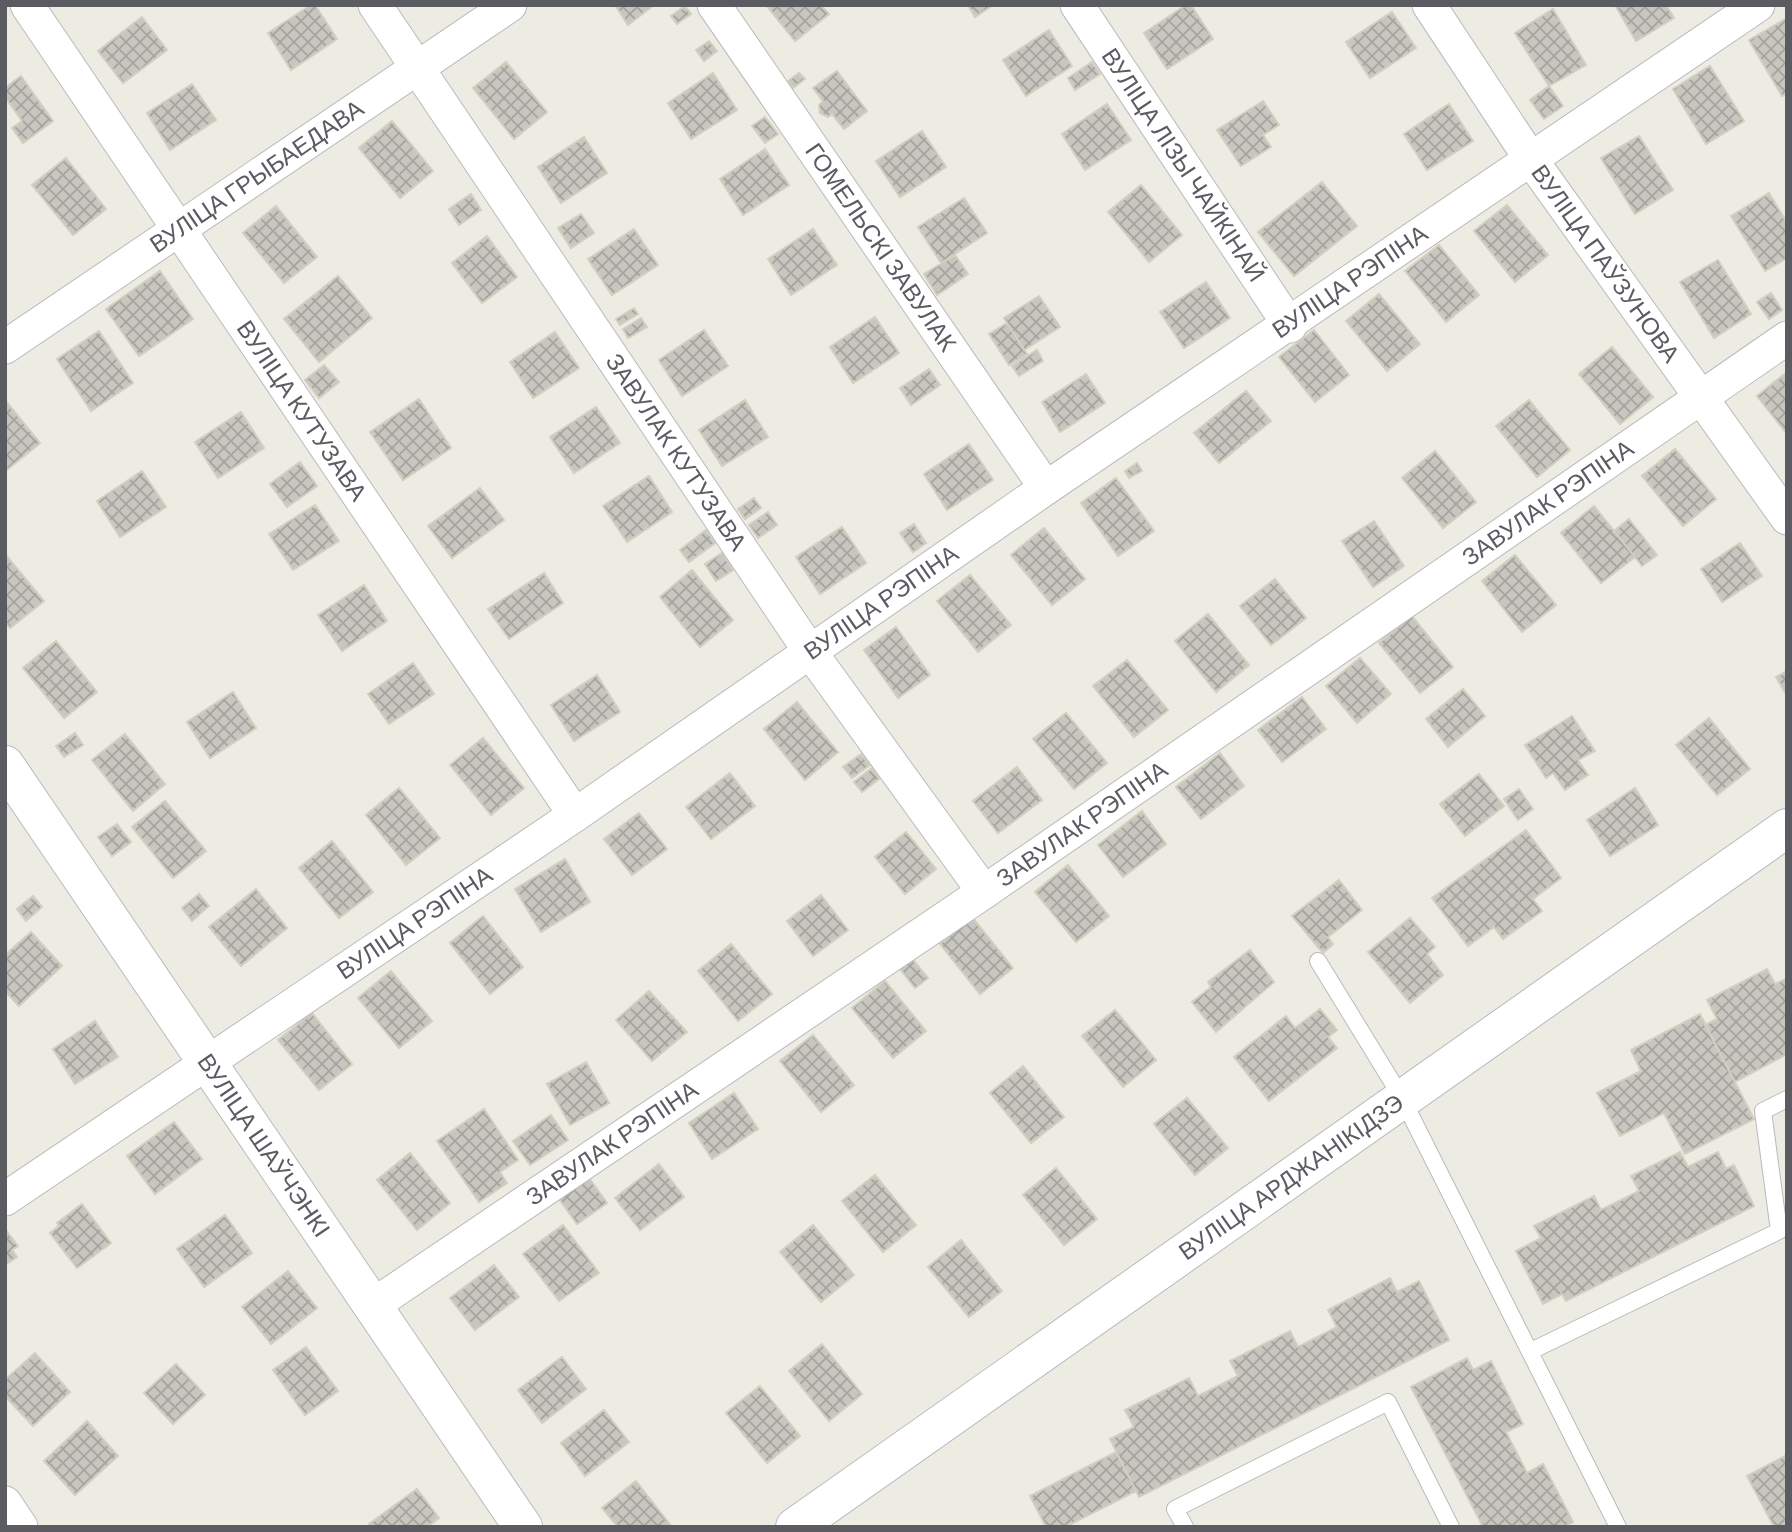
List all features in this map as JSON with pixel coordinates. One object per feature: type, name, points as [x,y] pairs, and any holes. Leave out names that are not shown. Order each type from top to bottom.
[{"type":"main road","name":"ВУЛІЦА ШАЎЧЭНКІ","points":[[5,765],[523,1527]]},
{"type":"main road","name":"ВУЛІЦА АРДЖАНІКІДЗЭ","points":[[795,1527],[1787,828]]},
{"type":"street","name":"ВУЛІЦА КУТУЗАВА","points":[[27,5],[575,815]]},
{"type":"street","name":"ЗАВУЛАК КУТУЗАВА","points":[[375,5],[811,653],[984,892]]},
{"type":"street","name":"ВУЛІЦА ГРЫБАЕДАВА","points":[[5,347],[510,5]]},
{"type":"street","name":"ГОМЕЛЬСКІ ЗАВУЛАК","points":[[714,5],[1046,488]]},
{"type":"street","name":"ВУЛІЦА ЛІЗЫ ЧАЙКІНАЙ","points":[[1077,5],[1290,326]]},
{"type":"street","name":"ВУЛІЦА ПАЎЗУНОВА","points":[[1429,5],[1532,161],[1787,519]]},
{"type":"street","name":"ВУЛІЦА РЭПІНА","points":[[5,1199],[575,815],[1046,488],[1290,326],[1758,5]]},
{"type":"street","name":"ЗАВУЛАК РЭПІНА","points":[[372,1306],[984,892],[1787,338]]},
{"type":"street","points":[[5,1503],[21,1527]]},
{"type":"lane","points":[[1318,961],[1402,1098],[1618,1527]]},
{"type":"lane","points":[[1531,1352],[1779,1231],[1763,1111],[1787,1099]]},
{"type":"lane","points":[[1185,1527],[1175,1509],[1388,1402],[1451,1527]]},
{"type":"building","points":[[315,5],[337,39],[291,70],[268,33]]},
{"type":"building","points":[[615,5],[654,5],[628,25]]},
{"type":"building","points":[[766,5],[821,5],[829,14],[795,41]]},
{"type":"building","points":[[968,5],[993,5],[975,17]]},
{"type":"building","points":[[1186,5],[1191,5],[1213,39],[1167,69],[1144,33]]},
{"type":"building","points":[[1615,5],[1666,5],[1674,18],[1636,41]]},
{"type":"building","points":[[685,6],[691,14],[677,24],[671,16]]},
{"type":"building","points":[[1553,9],[1586,65],[1549,86],[1515,33]]},
{"type":"building","points":[[1392,12],[1416,48],[1370,78],[1346,42]]},
{"type":"building","points":[[142,17],[167,50],[123,83],[98,51]]},
{"type":"building","points":[[1787,18],[1787,93],[1782,96],[1749,40]]},
{"type":"building","points":[[1049,30],[1072,66],[1026,96],[1003,60]]},
{"type":"building","points":[[709,41],[717,51],[704,61],[696,50]]},
{"type":"building","points":[[506,62],[547,112],[514,139],[473,88]]},
{"type":"building","points":[[1092,62],[1100,74],[1075,90],[1068,78]]},
{"type":"building","points":[[1710,66],[1744,121],[1706,144],[1673,89]]},
{"type":"building","points":[[837,71],[867,111],[844,129],[832,114],[828,117],[820,113],[819,105],[823,101],[813,88]]},
{"type":"building","points":[[713,73],[737,110],[691,139],[668,103]]},
{"type":"building","points":[[799,73],[805,79],[793,88],[788,81]]},
{"type":"building","points":[[21,76],[53,121],[23,143],[12,128],[22,121],[5,97],[5,88]]},
{"type":"building","points":[[192,84],[216,120],[170,150],[147,113]]},
{"type":"building","points":[[1549,86],[1563,106],[1544,119],[1530,100]]},
{"type":"building","points":[[1263,101],[1279,125],[1263,135],[1271,147],[1241,166],[1217,130]]},
{"type":"building","points":[[1107,104],[1131,140],[1085,170],[1062,134]]},
{"type":"building","points":[[1449,104],[1473,141],[1427,170],[1404,134]]},
{"type":"building","points":[[765,117],[778,134],[765,143],[752,126]]},
{"type":"building","points":[[392,121],[433,171],[400,198],[359,148]]},
{"type":"building","points":[[922,131],[946,167],[900,197],[876,161]]},
{"type":"building","points":[[1639,136],[1673,190],[1635,214],[1601,158]]},
{"type":"building","points":[[584,137],[607,173],[561,203],[538,167]]},
{"type":"building","points":[[765,149],[789,185],[743,215],[720,179]]},
{"type":"building","points":[[66,158],[106,209],[73,235],[32,185]]},
{"type":"building","points":[[1322,182],[1357,226],[1294,276],[1258,232]]},
{"type":"building","points":[[1141,185],[1182,235],[1149,262],[1108,212]]},
{"type":"building","points":[[1769,193],[1787,223],[1787,258],[1765,271],[1731,216]]},
{"type":"building","points":[[471,194],[481,210],[459,225],[449,209]]},
{"type":"building","points":[[964,198],[987,233],[941,263],[918,227]]},
{"type":"building","points":[[1507,205],[1548,255],[1515,282],[1474,231]]},
{"type":"building","points":[[276,206],[317,257],[284,283],[243,233]]},
{"type":"building","points":[[581,214],[594,233],[571,248],[558,228]]},
{"type":"building","points":[[634,229],[658,265],[612,295],[588,259]]},
{"type":"building","points":[[813,229],[837,265],[791,295],[768,259]]},
{"type":"building","points":[[487,236],[517,277],[482,303],[452,263]]},
{"type":"building","points":[[1439,245],[1479,295],[1446,322],[1405,271]]},
{"type":"building","points":[[955,255],[968,274],[937,295],[924,274]]},
{"type":"building","points":[[1718,260],[1751,314],[1714,338],[1680,282]]},
{"type":"building","points":[[160,271],[193,319],[139,356],[106,309]]},
{"type":"building","points":[[338,276],[372,318],[319,362],[284,319]]},
{"type":"building","points":[[1206,282],[1230,318],[1184,348],[1160,312]]},
{"type":"building","points":[[1771,293],[1782,310],[1769,319],[1757,302]]},
{"type":"building","points":[[1379,294],[1420,344],[1387,371],[1346,321]]},
{"type":"building","points":[[1039,296],[1060,327],[1024,350],[1004,318]]},
{"type":"building","points":[[634,308],[638,314],[620,325],[616,319]]},
{"type":"building","points":[[875,317],[899,353],[853,383],[830,347]]},
{"type":"building","points":[[641,318],[647,327],[628,338],[623,329]]},
{"type":"building","points":[[1007,323],[1027,354],[1009,365],[989,334]]},
{"type":"building","points":[[704,330],[728,366],[682,396],[659,360]]},
{"type":"building","points":[[1314,330],[1349,375],[1315,402],[1279,357]]},
{"type":"building","points":[[99,331],[133,383],[91,411],[57,359]]},
{"type":"building","points":[[555,332],[579,368],[533,398],[510,362]]},
{"type":"building","points":[[1612,347],[1653,397],[1620,424],[1579,374]]},
{"type":"building","points":[[1037,350],[1043,361],[1019,376],[1012,366]]},
{"type":"building","points":[[324,365],[339,382],[319,398],[305,380]]},
{"type":"building","points":[[929,369],[940,385],[911,405],[900,388]]},
{"type":"building","points":[[1787,372],[1787,434],[1757,396]]},
{"type":"building","points":[[1086,374],[1105,403],[1060,432],[1042,402]]},
{"type":"building","points":[[1246,391],[1271,421],[1219,463],[1194,433]]},
{"type":"building","points":[[419,399],[451,448],[403,480],[370,432]]},
{"type":"building","points":[[5,400],[40,443],[7,470],[5,468]]},
{"type":"building","points":[[745,400],[768,437],[722,466],[699,430]]},
{"type":"building","points":[[1529,400],[1570,450],[1537,477],[1496,426]]},
{"type":"building","points":[[596,407],[620,443],[574,473],[550,437]]},
{"type":"building","points":[[241,412],[264,448],[218,478],[195,442]]},
{"type":"building","points":[[969,444],[993,480],[947,510],[924,474]]},
{"type":"building","points":[[1675,449],[1716,499],[1683,526],[1642,476]]},
{"type":"building","points":[[1435,451],[1476,502],[1443,528],[1402,478]]},
{"type":"building","points":[[300,462],[317,486],[287,507],[270,484]]},
{"type":"building","points":[[1137,463],[1142,471],[1129,478],[1125,471]]},
{"type":"building","points":[[142,471],[166,507],[120,537],[97,501]]},
{"type":"building","points":[[649,476],[672,512],[627,542],[603,506]]},
{"type":"building","points":[[1116,478],[1154,531],[1118,556],[1081,503]]},
{"type":"building","points":[[480,488],[504,520],[452,558],[428,526]]},
{"type":"building","points":[[754,498],[761,508],[745,519],[738,509]]},
{"type":"building","points":[[315,505],[339,541],[293,570],[269,534]]},
{"type":"building","points":[[1594,506],[1635,557],[1601,583],[1561,533]]},
{"type":"building","points":[[768,512],[777,525],[758,538],[749,525]]},
{"type":"building","points":[[1629,519],[1657,555],[1642,566],[1614,531]]},
{"type":"building","points":[[1374,521],[1404,566],[1373,587],[1342,541]]},
{"type":"building","points":[[914,524],[926,543],[913,552],[900,533]]},
{"type":"building","points":[[842,527],[866,563],[820,594],[796,557]]},
{"type":"building","points":[[1044,528],[1085,579],[1052,605],[1011,555]]},
{"type":"building","points":[[706,530],[715,543],[689,562],[680,550]]},
{"type":"building","points":[[1740,543],[1762,576],[1722,602],[1701,569]]},
{"type":"building","points":[[722,553],[733,570],[716,581],[705,564]]},
{"type":"building","points":[[5,554],[44,601],[10,628],[5,622]]},
{"type":"building","points":[[1515,555],[1556,605],[1522,632],[1482,581]]},
{"type":"building","points":[[692,570],[733,620],[700,647],[660,597]]},
{"type":"building","points":[[544,573],[563,603],[509,639],[488,609]]},
{"type":"building","points":[[970,575],[1011,625],[978,652],[937,601]]},
{"type":"building","points":[[1275,579],[1306,618],[1271,645],[1240,606]]},
{"type":"building","points":[[364,585],[387,621],[342,651],[318,615]]},
{"type":"building","points":[[1208,614],[1249,665],[1216,692],[1175,641]]},
{"type":"building","points":[[1412,616],[1453,667],[1420,693],[1379,643]]},
{"type":"building","points":[[896,627],[930,675],[898,698],[864,650]]},
{"type":"building","points":[[56,641],[97,692],[64,718],[23,668]]},
{"type":"building","points":[[1360,658],[1391,694],[1357,723],[1326,686]]},
{"type":"building","points":[[1127,660],[1168,710],[1134,737],[1093,686]]},
{"type":"building","points":[[413,663],[434,694],[389,724],[368,694]]},
{"type":"building","points":[[1787,671],[1787,696],[1776,677]]},
{"type":"building","points":[[597,675],[620,712],[574,741],[551,705]]},
{"type":"building","points":[[1463,689],[1485,716],[1448,747],[1426,719]]},
{"type":"building","points":[[233,692],[256,728],[210,758],[187,722]]},
{"type":"building","points":[[1302,697],[1326,729],[1282,762],[1258,730]]},
{"type":"building","points":[[797,702],[838,752],[805,780],[764,729]]},
{"type":"building","points":[[1066,713],[1107,763],[1074,789],[1033,739]]},
{"type":"building","points":[[1572,716],[1595,751],[1578,760],[1588,775],[1565,790],[1553,773],[1546,778],[1525,745]]},
{"type":"building","points":[[1709,718],[1750,769],[1717,795],[1676,745]]},
{"type":"building","points":[[75,733],[83,745],[64,757],[56,746]]},
{"type":"building","points":[[125,734],[165,784],[133,811],[92,760]]},
{"type":"building","points":[[483,738],[524,788],[491,815],[450,765]]},
{"type":"building","points":[[1220,753],[1244,786],[1201,819],[1176,787]]},
{"type":"building","points":[[861,754],[870,765],[852,778],[843,767]]},
{"type":"building","points":[[1017,767],[1042,800],[998,833],[973,801]]},
{"type":"building","points":[[872,768],[879,779],[862,792],[854,782]]},
{"type":"building","points":[[730,773],[755,806],[711,839],[686,807]]},
{"type":"building","points":[[1479,774],[1504,806],[1465,836],[1440,804]]},
{"type":"building","points":[[399,788],[440,838],[406,865],[366,815]]},
{"type":"building","points":[[1635,788],[1658,825],[1610,856],[1587,820]]},
{"type":"building","points":[[1519,789],[1533,809],[1518,820],[1504,799]]},
{"type":"building","points":[[165,801],[206,851],[173,878],[132,827]]},
{"type":"building","points":[[1142,811],[1166,844],[1123,877],[1098,845]]},
{"type":"building","points":[[639,813],[667,849],[632,875],[604,839]]},
{"type":"building","points":[[117,824],[131,842],[112,856],[98,837]]},
{"type":"building","points":[[1526,830],[1561,878],[1533,899],[1542,911],[1503,939],[1494,927],[1468,946],[1432,898]]},
{"type":"building","points":[[906,832],[936,869],[905,894],[875,857]]},
{"type":"building","points":[[332,841],[373,892],[339,918],[299,868]]},
{"type":"building","points":[[565,859],[590,902],[541,932],[515,889]]},
{"type":"building","points":[[1068,865],[1109,916],[1076,942],[1035,892]]},
{"type":"building","points":[[1339,880],[1362,910],[1328,937],[1333,944],[1323,953],[1292,916]]},
{"type":"building","points":[[256,889],[287,928],[241,966],[209,927]]},
{"type":"building","points":[[199,894],[209,906],[192,921],[182,908]]},
{"type":"building","points":[[821,895],[848,930],[813,956],[787,921]]},
{"type":"building","points":[[33,896],[42,907],[26,921],[17,909]]},
{"type":"building","points":[[483,916],[523,967],[490,994],[450,943]]},
{"type":"building","points":[[972,917],[1013,968],[980,994],[940,944]]},
{"type":"building","points":[[1410,918],[1435,947],[1427,954],[1443,975],[1410,1003],[1368,952]]},
{"type":"building","points":[[31,932],[62,966],[19,1006],[5,991],[5,955]]},
{"type":"building","points":[[731,944],[772,994],[738,1021],[698,971]]},
{"type":"building","points":[[1250,950],[1274,982],[1216,1032],[1192,1002],[1211,987],[1208,982]]},
{"type":"building","points":[[909,955],[928,978],[915,988],[897,965]]},
{"type":"building","points":[[1767,969],[1775,984],[1787,978],[1787,1054],[1735,1082],[1705,1025],[1717,1019],[1707,1000]]},
{"type":"building","points":[[391,971],[432,1021],[399,1048],[358,998]]},
{"type":"building","points":[[885,981],[926,1031],[893,1058],[852,1008]]},
{"type":"building","points":[[649,991],[687,1032],[652,1061],[616,1020]]},
{"type":"building","points":[[1320,1009],[1337,1030],[1328,1037],[1337,1048],[1269,1101],[1234,1057],[1286,1016],[1295,1028]]},
{"type":"building","points":[[1115,1010],[1156,1060],[1123,1087],[1082,1036]]},
{"type":"building","points":[[312,1013],[352,1064],[319,1090],[278,1040]]},
{"type":"building","points":[[1700,1014],[1754,1119],[1685,1154],[1664,1113],[1620,1136],[1597,1093],[1641,1071],[1631,1050]]},
{"type":"building","points":[[95,1021],[118,1057],[75,1084],[53,1049]]},
{"type":"building","points":[[813,1035],[854,1085],[821,1112],[780,1061]]},
{"type":"building","points":[[586,1062],[609,1103],[570,1125],[547,1084]]},
{"type":"building","points":[[1023,1066],[1064,1117],[1031,1143],[990,1093]]},
{"type":"building","points":[[734,1093],[758,1129],[712,1159],[689,1123]]},
{"type":"building","points":[[1187,1098],[1228,1148],[1195,1175],[1154,1124]]},
{"type":"building","points":[[484,1109],[518,1160],[500,1172],[507,1183],[479,1202],[437,1141]]},
{"type":"building","points":[[551,1115],[568,1140],[530,1165],[513,1141]]},
{"type":"building","points":[[174,1122],[202,1159],[155,1194],[127,1156]]},
{"type":"building","points":[[1680,1152],[1688,1167],[1718,1152],[1726,1169],[1734,1165],[1754,1206],[1566,1301],[1562,1294],[1543,1304],[1516,1251],[1541,1238],[1534,1226],[1594,1196],[1601,1210],[1639,1191],[1631,1176]]},
{"type":"building","points":[[410,1153],[450,1203],[417,1230],[377,1180]]},
{"type":"building","points":[[659,1164],[684,1197],[640,1230],[615,1198]]},
{"type":"building","points":[[1056,1168],[1097,1219],[1064,1245],[1023,1195]]},
{"type":"building","points":[[587,1175],[607,1203],[577,1224],[557,1196]]},
{"type":"building","points":[[875,1175],[916,1225],[883,1252],[842,1201]]},
{"type":"building","points":[[82,1204],[111,1243],[77,1268],[50,1233],[59,1226],[57,1223]]},
{"type":"building","points":[[225,1215],[252,1253],[204,1287],[177,1249]]},
{"type":"building","points":[[563,1225],[599,1273],[559,1301],[523,1254]]},
{"type":"building","points":[[813,1225],[854,1275],[821,1302],[780,1252]]},
{"type":"building","points":[[5,1229],[18,1246],[12,1250],[17,1257],[5,1265]]},
{"type":"building","points":[[961,1240],[1002,1291],[969,1317],[928,1267]]},
{"type":"building","points":[[494,1265],[519,1297],[475,1330],[450,1298]]},
{"type":"building","points":[[288,1271],[317,1308],[271,1344],[242,1307]]},
{"type":"building","points":[[1390,1278],[1397,1292],[1419,1281],[1449,1340],[1139,1497],[1110,1439],[1134,1427],[1125,1410],[1189,1378],[1198,1396],[1238,1376],[1230,1361],[1290,1331],[1298,1347],[1337,1327],[1328,1310]]},
{"type":"building","points":[[822,1344],[862,1394],[829,1421],[789,1371]]},
{"type":"building","points":[[306,1347],[338,1391],[305,1415],[273,1370]]},
{"type":"building","points":[[35,1353],[70,1392],[33,1426],[5,1396],[5,1380]]},
{"type":"building","points":[[562,1357],[586,1389],[542,1423],[518,1390]]},
{"type":"building","points":[[1467,1358],[1473,1370],[1491,1361],[1523,1424],[1506,1432],[1527,1473],[1543,1464],[1573,1522],[1564,1527],[1483,1527],[1411,1387]]},
{"type":"building","points":[[176,1364],[205,1395],[173,1424],[144,1393]]},
{"type":"building","points":[[760,1386],[800,1436],[767,1463],[726,1413]]},
{"type":"building","points":[[604,1410],[629,1442],[585,1476],[561,1443]]},
{"type":"building","points":[[87,1421],[118,1456],[75,1495],[44,1461]]},
{"type":"building","points":[[1116,1452],[1136,1491],[1065,1527],[1046,1527],[1030,1496]]},
{"type":"building","points":[[1787,1455],[1787,1527],[1774,1527],[1747,1476]]},
{"type":"building","points":[[636,1481],[672,1527],[618,1527],[602,1508]]},
{"type":"building","points":[[417,1489],[439,1518],[427,1527],[371,1527],[369,1524]]}]
